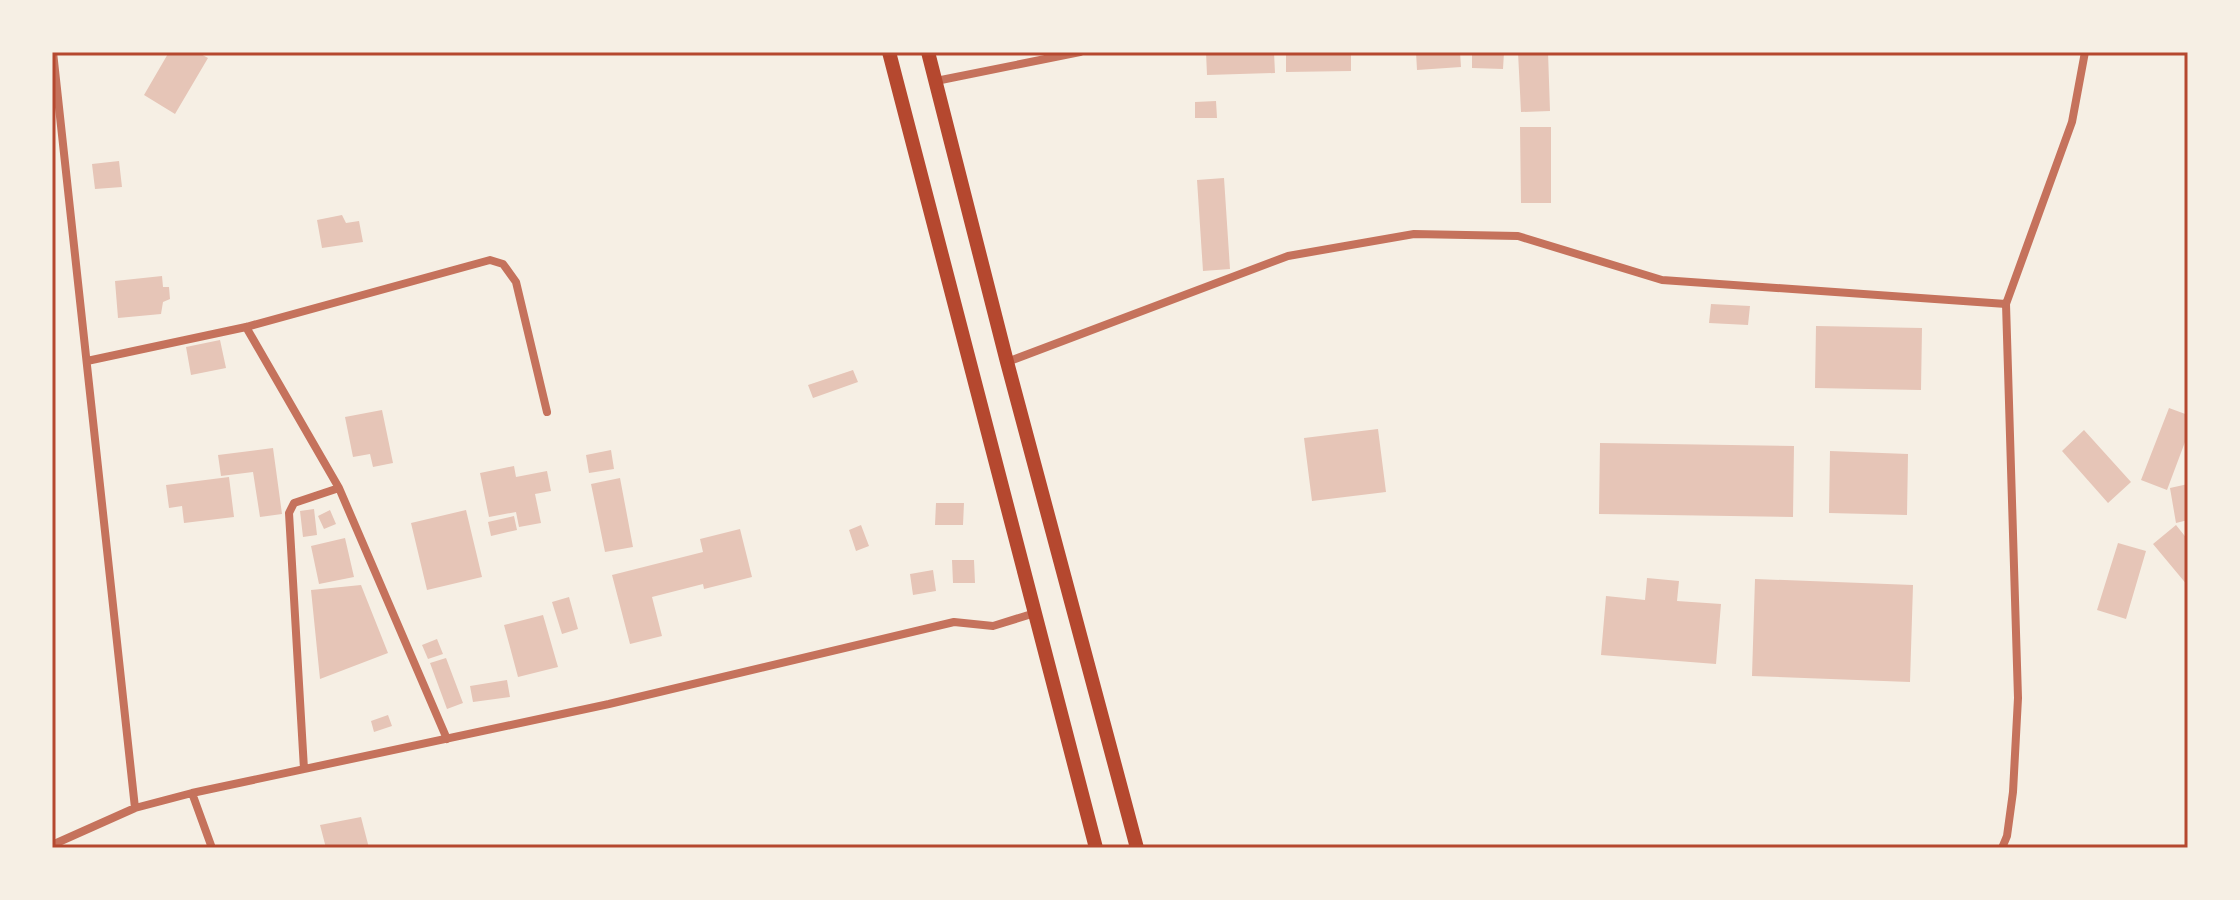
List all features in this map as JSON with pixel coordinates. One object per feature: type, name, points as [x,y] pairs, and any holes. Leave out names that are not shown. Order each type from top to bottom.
[{"type":"main road","points":[[889,52],[1096,848]]},
{"type":"main road","points":[[928,52],[1137,848]]},
{"type":"street","points":[[53,52],[135,808]]},
{"type":"street","points":[[936,81],[1080,52]]},
{"type":"street","points":[[2002,848],[2007,836],[2013,792],[2018,698],[2006,304],[2072,122],[2085,52]]},
{"type":"street","points":[[1007,362],[1288,256],[1414,234],[1518,236],[1662,280],[2006,304]]},
{"type":"street","points":[[87,361],[246,327],[490,260],[503,264],[516,282],[547,412]]},
{"type":"street","points":[[246,327],[339,488],[447,739]]},
{"type":"street","points":[[304,769],[289,513],[294,503],[339,488]]},
{"type":"street","points":[[52,845],[135,808],[192,793],[609,704],[954,622],[993,626],[1035,613]]},
{"type":"street","points":[[192,793],[212,848]]},
{"type":"building","points":[[169,52],[197,52],[208,58],[175,114],[144,95]]},
{"type":"building","points":[[1206,52],[1274,52],[1275,73],[1207,75]]},
{"type":"building","points":[[1286,52],[1351,52],[1351,71],[1286,72]]},
{"type":"building","points":[[1416,52],[1460,52],[1461,67],[1417,70]]},
{"type":"building","points":[[1472,52],[1504,52],[1503,69],[1472,68]]},
{"type":"building","points":[[1518,52],[1548,52],[1550,111],[1521,112]]},
{"type":"building","points":[[1216,101],[1217,118],[1195,118],[1195,102]]},
{"type":"building","points":[[1520,127],[1551,127],[1551,203],[1521,203]]},
{"type":"building","points":[[119,161],[122,187],[95,189],[92,164]]},
{"type":"building","points":[[1224,178],[1230,269],[1203,271],[1197,180]]},
{"type":"building","points":[[342,215],[346,223],[359,221],[363,242],[322,248],[317,220]]},
{"type":"building","points":[[162,276],[163,287],[169,287],[170,299],[163,302],[161,314],[118,318],[115,281]]},
{"type":"building","points":[[1711,304],[1750,306],[1748,325],[1709,323]]},
{"type":"building","points":[[1816,326],[1922,328],[1921,390],[1815,388]]},
{"type":"building","points":[[220,340],[226,368],[191,375],[186,347]]},
{"type":"building","points":[[853,370],[858,382],[813,398],[808,385]]},
{"type":"building","points":[[2169,408],[2188,415],[2188,434],[2167,490],[2141,480]]},
{"type":"building","points":[[382,410],[393,463],[373,467],[370,454],[353,457],[345,417]]},
{"type":"building","points":[[1378,429],[1386,492],[1312,501],[1304,438]]},
{"type":"building","points":[[2084,430],[2131,482],[2108,503],[2062,451]]},
{"type":"building","points":[[1600,443],[1794,446],[1793,517],[1599,514]]},
{"type":"building","points":[[273,448],[282,514],[260,517],[253,472],[221,476],[218,455]]},
{"type":"building","points":[[611,450],[614,469],[589,473],[586,455]]},
{"type":"building","points":[[1830,451],[1908,454],[1907,515],[1829,513]]},
{"type":"building","points":[[514,466],[516,477],[547,471],[551,491],[535,494],[541,523],[519,527],[516,512],[489,517],[480,473]]},
{"type":"building","points":[[229,477],[234,517],[184,523],[182,506],[169,508],[166,485]]},
{"type":"building","points":[[620,478],[633,547],[605,552],[591,484]]},
{"type":"building","points":[[2188,484],[2188,520],[2176,523],[2170,488]]},
{"type":"building","points":[[936,503],[964,503],[963,525],[935,525]]},
{"type":"building","points":[[314,509],[317,535],[303,537],[300,511]]},
{"type":"building","points":[[330,510],[336,524],[324,529],[318,516]]},
{"type":"building","points":[[466,510],[482,577],[427,590],[411,523]]},
{"type":"building","points":[[514,516],[517,530],[491,536],[488,522]]},
{"type":"building","points":[[861,525],[869,546],[856,551],[849,530]]},
{"type":"building","points":[[2176,525],[2188,540],[2188,586],[2153,544]]},
{"type":"building","points":[[740,529],[752,577],[704,589],[703,584],[652,597],[662,636],[630,644],[612,575],[703,552],[700,539]]},
{"type":"building","points":[[345,538],[354,577],[319,584],[311,546]]},
{"type":"building","points":[[2118,543],[2146,551],[2126,619],[2097,610]]},
{"type":"building","points":[[952,560],[974,560],[975,583],[953,583]]},
{"type":"building","points":[[933,570],[936,591],[913,595],[910,574]]},
{"type":"building","points":[[1647,578],[1679,581],[1677,601],[1721,604],[1716,664],[1601,655],[1606,596],[1645,600]]},
{"type":"building","points":[[1755,579],[1913,585],[1910,682],[1752,676]]},
{"type":"building","points":[[361,585],[388,653],[320,679],[311,590]]},
{"type":"building","points":[[569,597],[578,629],[562,634],[552,602]]},
{"type":"building","points":[[543,615],[558,667],[518,677],[504,625]]},
{"type":"building","points":[[437,639],[443,654],[428,659],[422,645]]},
{"type":"building","points":[[446,658],[463,703],[447,709],[430,663]]},
{"type":"building","points":[[507,680],[510,697],[473,702],[470,686]]},
{"type":"building","points":[[388,715],[392,726],[374,732],[371,721]]},
{"type":"building","points":[[361,817],[369,848],[326,848],[320,825]]}]
